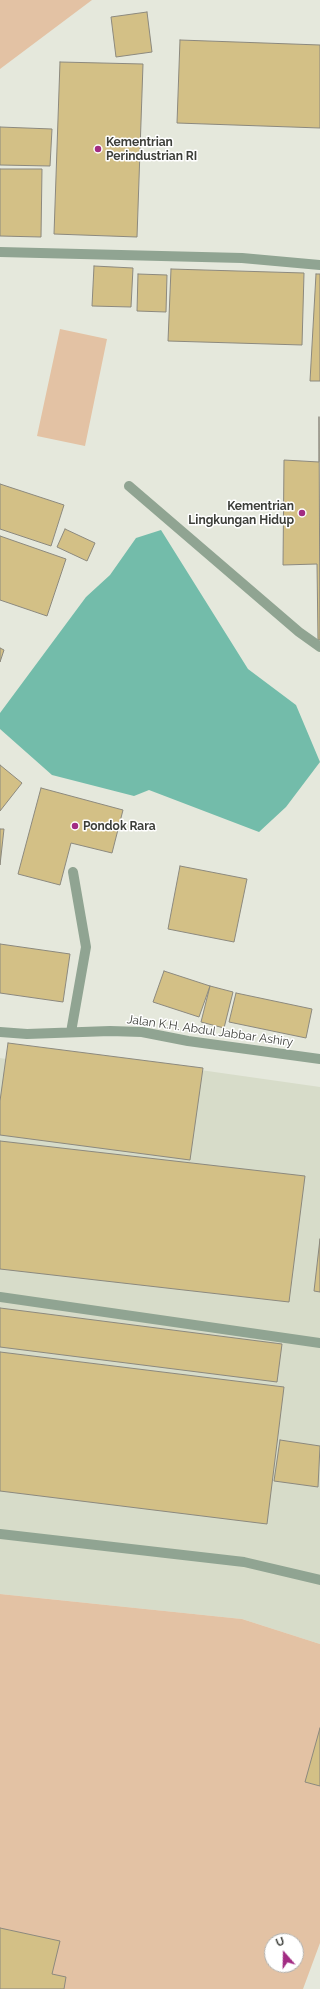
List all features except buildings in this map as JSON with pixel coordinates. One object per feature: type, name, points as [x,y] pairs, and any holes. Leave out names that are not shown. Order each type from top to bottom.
[{"type":"street","points":[[0,252],[242,258],[320,265]]},
{"type":"street","points":[[129,486],[298,632],[320,647]]},
{"type":"street","points":[[71,1032],[86,947],[73,872]]},
{"type":"street","name":"Jalan K.H. Abdul Jabbar Ashiry","points":[[0,1032],[27,1034],[110,1031],[142,1032],[188,1041],[320,1059]]},
{"type":"street","points":[[0,1297],[320,1343]]},
{"type":"street","points":[[0,1534],[244,1562],[320,1580]]},
{"type":"shaded area","points":[[0,0],[92,0],[0,69]]},
{"type":"shaded area","points":[[60,329],[107,339],[85,446],[37,436]]},
{"type":"shaded area","points":[[0,1058],[92,1073],[137,1061],[320,1087],[320,1644],[242,1619],[0,1594]]},
{"type":"shaded area","points":[[0,1594],[242,1619],[320,1644],[320,1943],[303,1989],[0,1989]]},
{"type":"water","points":[[161,530],[248,669],[296,705],[320,762],[286,807],[259,832],[149,790],[134,796],[52,775],[0,729],[0,713],[86,597],[110,575],[136,538]]},
{"type":"place","name":"Kementrian Perindustrian RI","points":[[98,149]]},
{"type":"place","name":"Kementrian Lingkungan Hidup","points":[[302,513]]},
{"type":"place","name":"Pondok Rara","points":[[75,826]]}]
